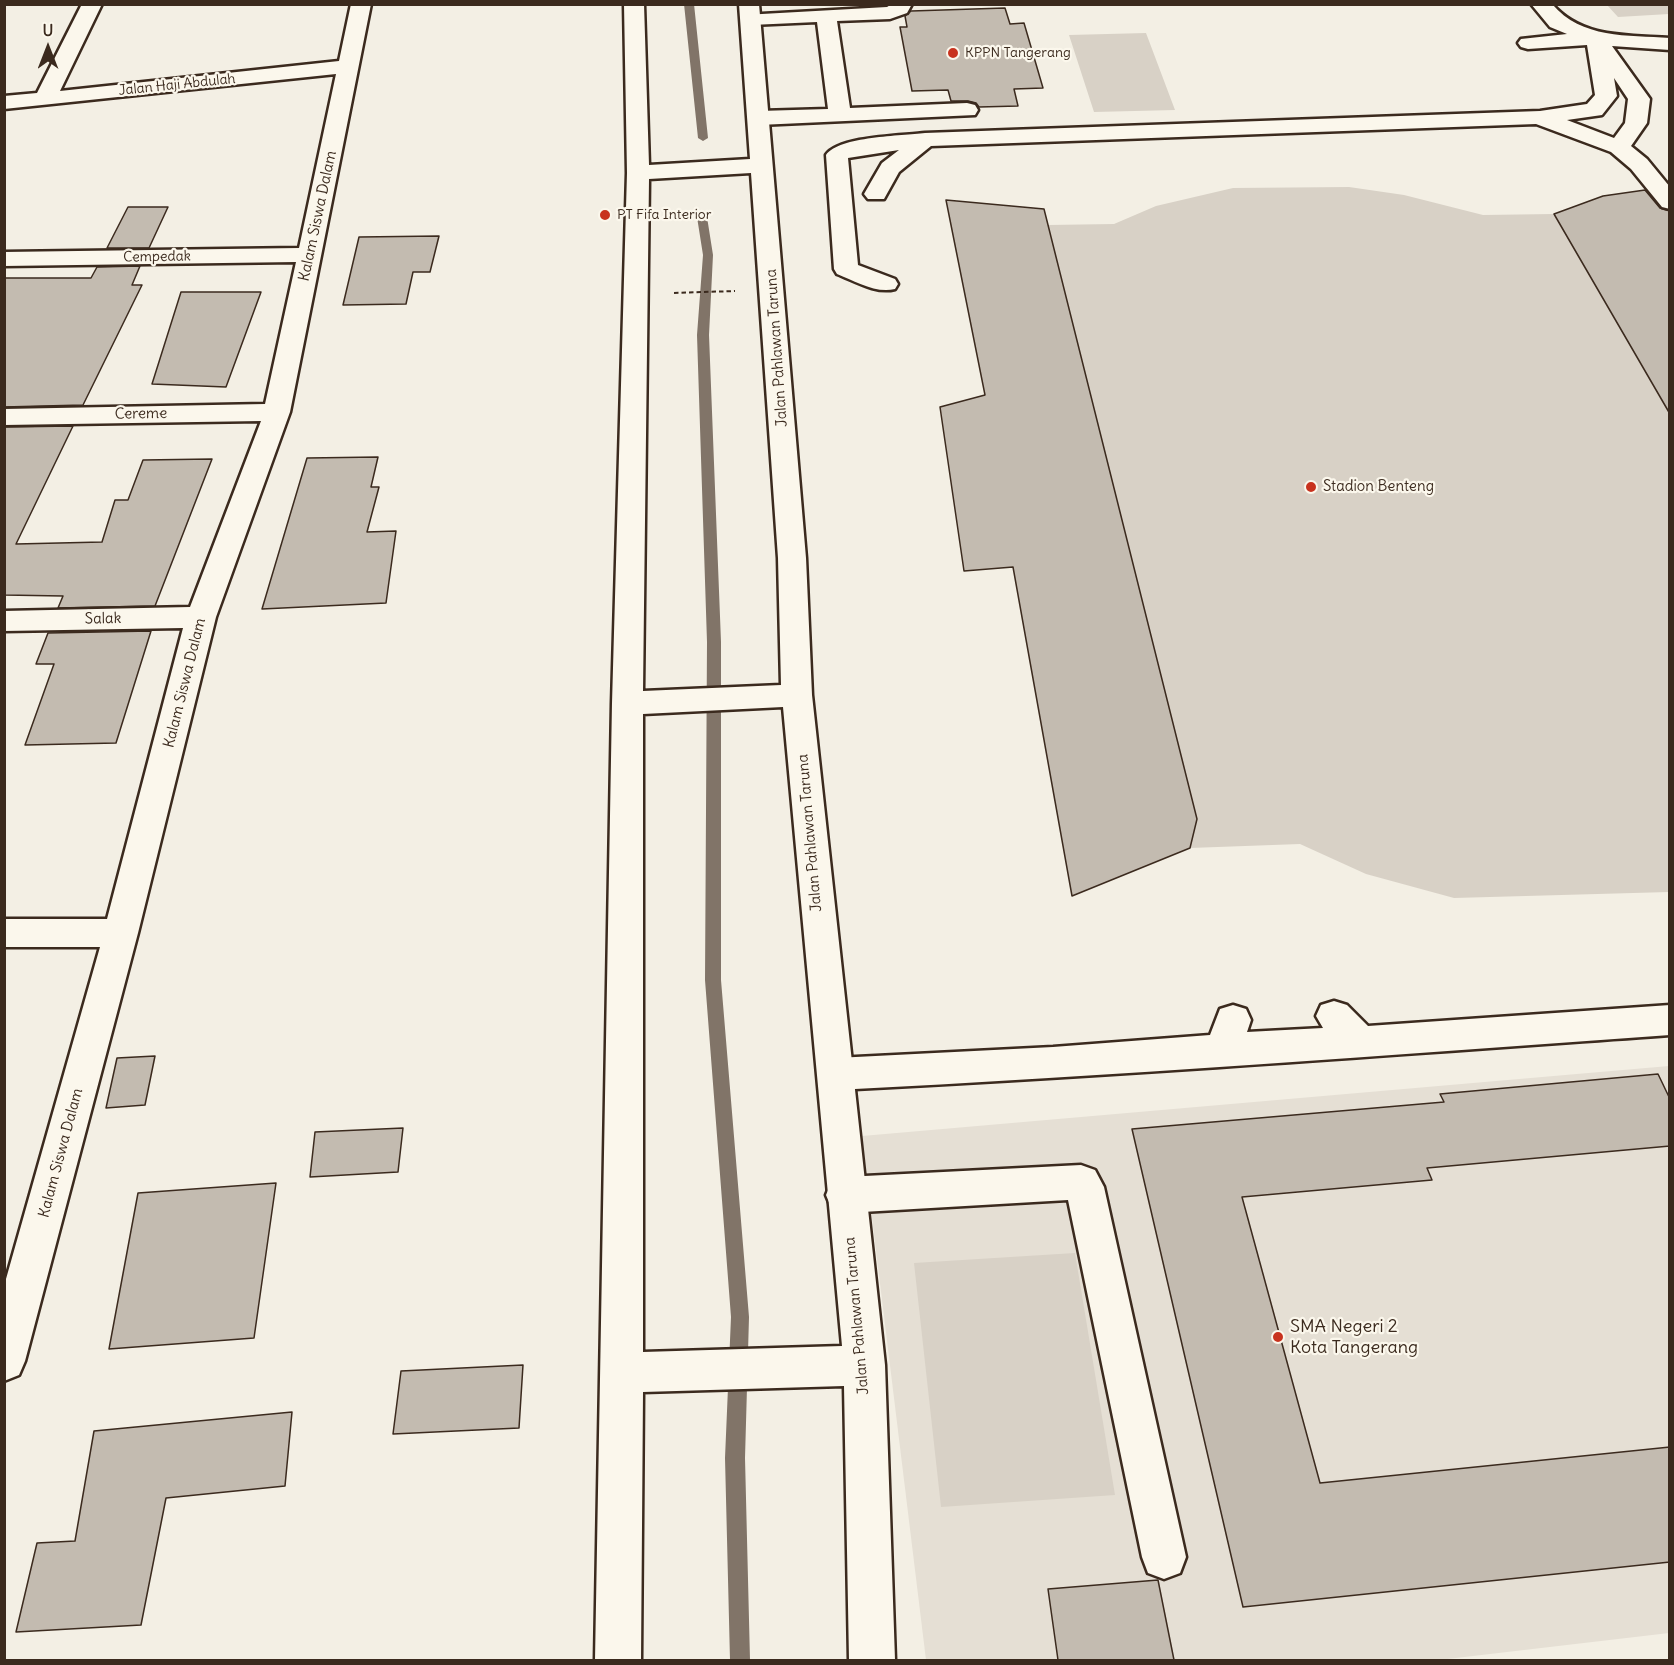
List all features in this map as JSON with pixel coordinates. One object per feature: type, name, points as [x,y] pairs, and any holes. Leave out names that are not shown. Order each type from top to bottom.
[{"type":"main road","points":[[45,99],[92,4]]},
{"type":"main road","name":"Kalam Siswa Dalam","points":[[4,1361],[10,1318],[122,933],[201,617],[277,412],[361,4]]},
{"type":"main road","points":[[618,1660],[639,1372],[644,702],[634,4]]},
{"type":"main road","points":[[750,12],[826,16],[890,13],[900,9],[902,4]]},
{"type":"main road","points":[[1541,4],[1557,23],[1596,39],[1639,99],[1636,123],[1619,147]]},
{"type":"main road","name":"Jalan Pahlawan Taruna","points":[[750,12],[792,558],[797,695],[821,951],[836,1074],[845,1195],[864,1365],[872,1660]]},
{"type":"main road","points":[[826,16],[840,114]]},
{"type":"main road","points":[[886,284],[846,269],[837,155],[848,149],[925,141],[1538,117],[1594,110],[1606,96],[1596,39]]},
{"type":"main road","points":[[1528,43],[1596,39],[1628,43],[1670,44]]},
{"type":"main road","name":"Jalan Haji Abdulah","points":[[4,103],[349,66]]},
{"type":"main road","points":[[759,118],[967,110]]},
{"type":"main road","points":[[1538,117],[1619,147],[1639,164],[1670,202]]},
{"type":"main road","points":[[876,194],[888,170],[925,141]]},
{"type":"main road","points":[[638,173],[763,165]]},
{"type":"main road","name":"Cempedak","points":[[4,259],[309,255]]},
{"type":"main road","name":"Cereme","points":[[4,417],[277,412]]},
{"type":"main road","name":"Salak","points":[[4,621],[201,617]]},
{"type":"main road","points":[[644,702],[797,695]]},
{"type":"main road","points":[[4,933],[122,933]]},
{"type":"main road","points":[[1334,1016],[1360,1042]]},
{"type":"main road","points":[[836,1074],[1053,1063],[1228,1034],[1360,1042],[1670,1020]]},
{"type":"main road","points":[[845,1195],[1081,1182],[1085,1187],[1164,1557]]},
{"type":"main road","points":[[639,1372],[864,1365]]},
{"type":"path","points":[[669,293],[727,291]]},
{"type":"shaded area","points":[[1607,5],[1669,5],[1669,14],[1618,17]]},
{"type":"shaded area","points":[[1146,33],[1175,110],[1094,112],[1069,35]]},
{"type":"shaded area","name":"Stadion Benteng","points":[[1349,187],[1404,195],[1483,215],[1553,214],[1603,196],[1658,189],[1670,206],[1669,892],[1454,898],[1366,874],[1300,844],[1190,848],[1072,896],[1013,567],[964,571],[940,407],[985,395],[946,200],[1044,209],[1048,225],[1114,224],[1156,206],[1233,188]]},
{"type":"shaded area","name":"SMA Negeri 2 Kota Tangerang","points":[[1669,1066],[1669,1633],[1439,1660],[926,1660],[862,1136]]},
{"type":"shaded area","points":[[1075,1253],[1115,1495],[941,1507],[914,1263]]},
{"type":"building","name":"KPPN Tangerang","points":[[1005,8],[1010,24],[1024,23],[1043,88],[1014,89],[1018,106],[979,107],[976,103],[968,101],[951,101],[948,90],[912,91],[900,27],[907,27],[905,16],[911,11]]},
{"type":"building","points":[[1645,190],[1660,208],[1670,211],[1670,414],[1554,214],[1603,196]]},
{"type":"building","points":[[946,200],[1044,209],[1197,819],[1190,848],[1072,896],[1013,567],[964,571],[940,407],[985,395]]},
{"type":"building","points":[[128,207],[168,207],[149,248],[107,248]]},
{"type":"building","points":[[439,236],[430,272],[413,272],[406,304],[343,305],[359,237]]},
{"type":"building","points":[[140,266],[132,285],[142,285],[83,405],[4,407],[4,278],[91,278],[97,267]]},
{"type":"building","points":[[181,292],[261,292],[226,387],[152,384]]},
{"type":"building","points":[[73,426],[16,544],[102,542],[115,500],[128,500],[143,460],[212,459],[155,606],[58,608],[63,596],[4,595],[4,427]]},
{"type":"building","points":[[378,457],[371,487],[379,487],[367,532],[396,531],[386,603],[262,609],[307,458]]},
{"type":"building","points":[[151,631],[116,743],[25,745],[54,664],[36,664],[48,633]]},
{"type":"building","points":[[155,1056],[145,1105],[106,1108],[117,1058]]},
{"type":"building","points":[[1658,1074],[1670,1099],[1670,1146],[1427,1168],[1432,1180],[1242,1197],[1320,1483],[1670,1447],[1670,1562],[1243,1607],[1132,1129],[1444,1102],[1440,1094]]},
{"type":"building","points":[[403,1128],[398,1172],[310,1177],[315,1132]]},
{"type":"building","points":[[276,1183],[254,1338],[109,1349],[138,1193]]},
{"type":"building","points":[[523,1365],[519,1428],[393,1434],[401,1371]]},
{"type":"building","points":[[292,1412],[285,1486],[166,1498],[141,1625],[16,1632],[37,1543],[75,1541],[94,1431]]},
{"type":"building","points":[[1158,1580],[1174,1660],[1058,1660],[1048,1589]]},
{"type":"waterway","points":[[689,4],[703,138]]},
{"type":"waterway","points":[[702,217],[708,255],[703,335],[714,642],[713,980],[740,1317],[735,1458],[740,1660]]},
{"type":"place","name":"KPPN Tangerang","points":[[953,53]]},
{"type":"place","name":"PT Fifa Interior","points":[[605,215]]},
{"type":"place","name":"Stadion Benteng","points":[[1311,487]]},
{"type":"place","name":"SMA Negeri 2 Kota Tangerang","points":[[1278,1337]]}]
